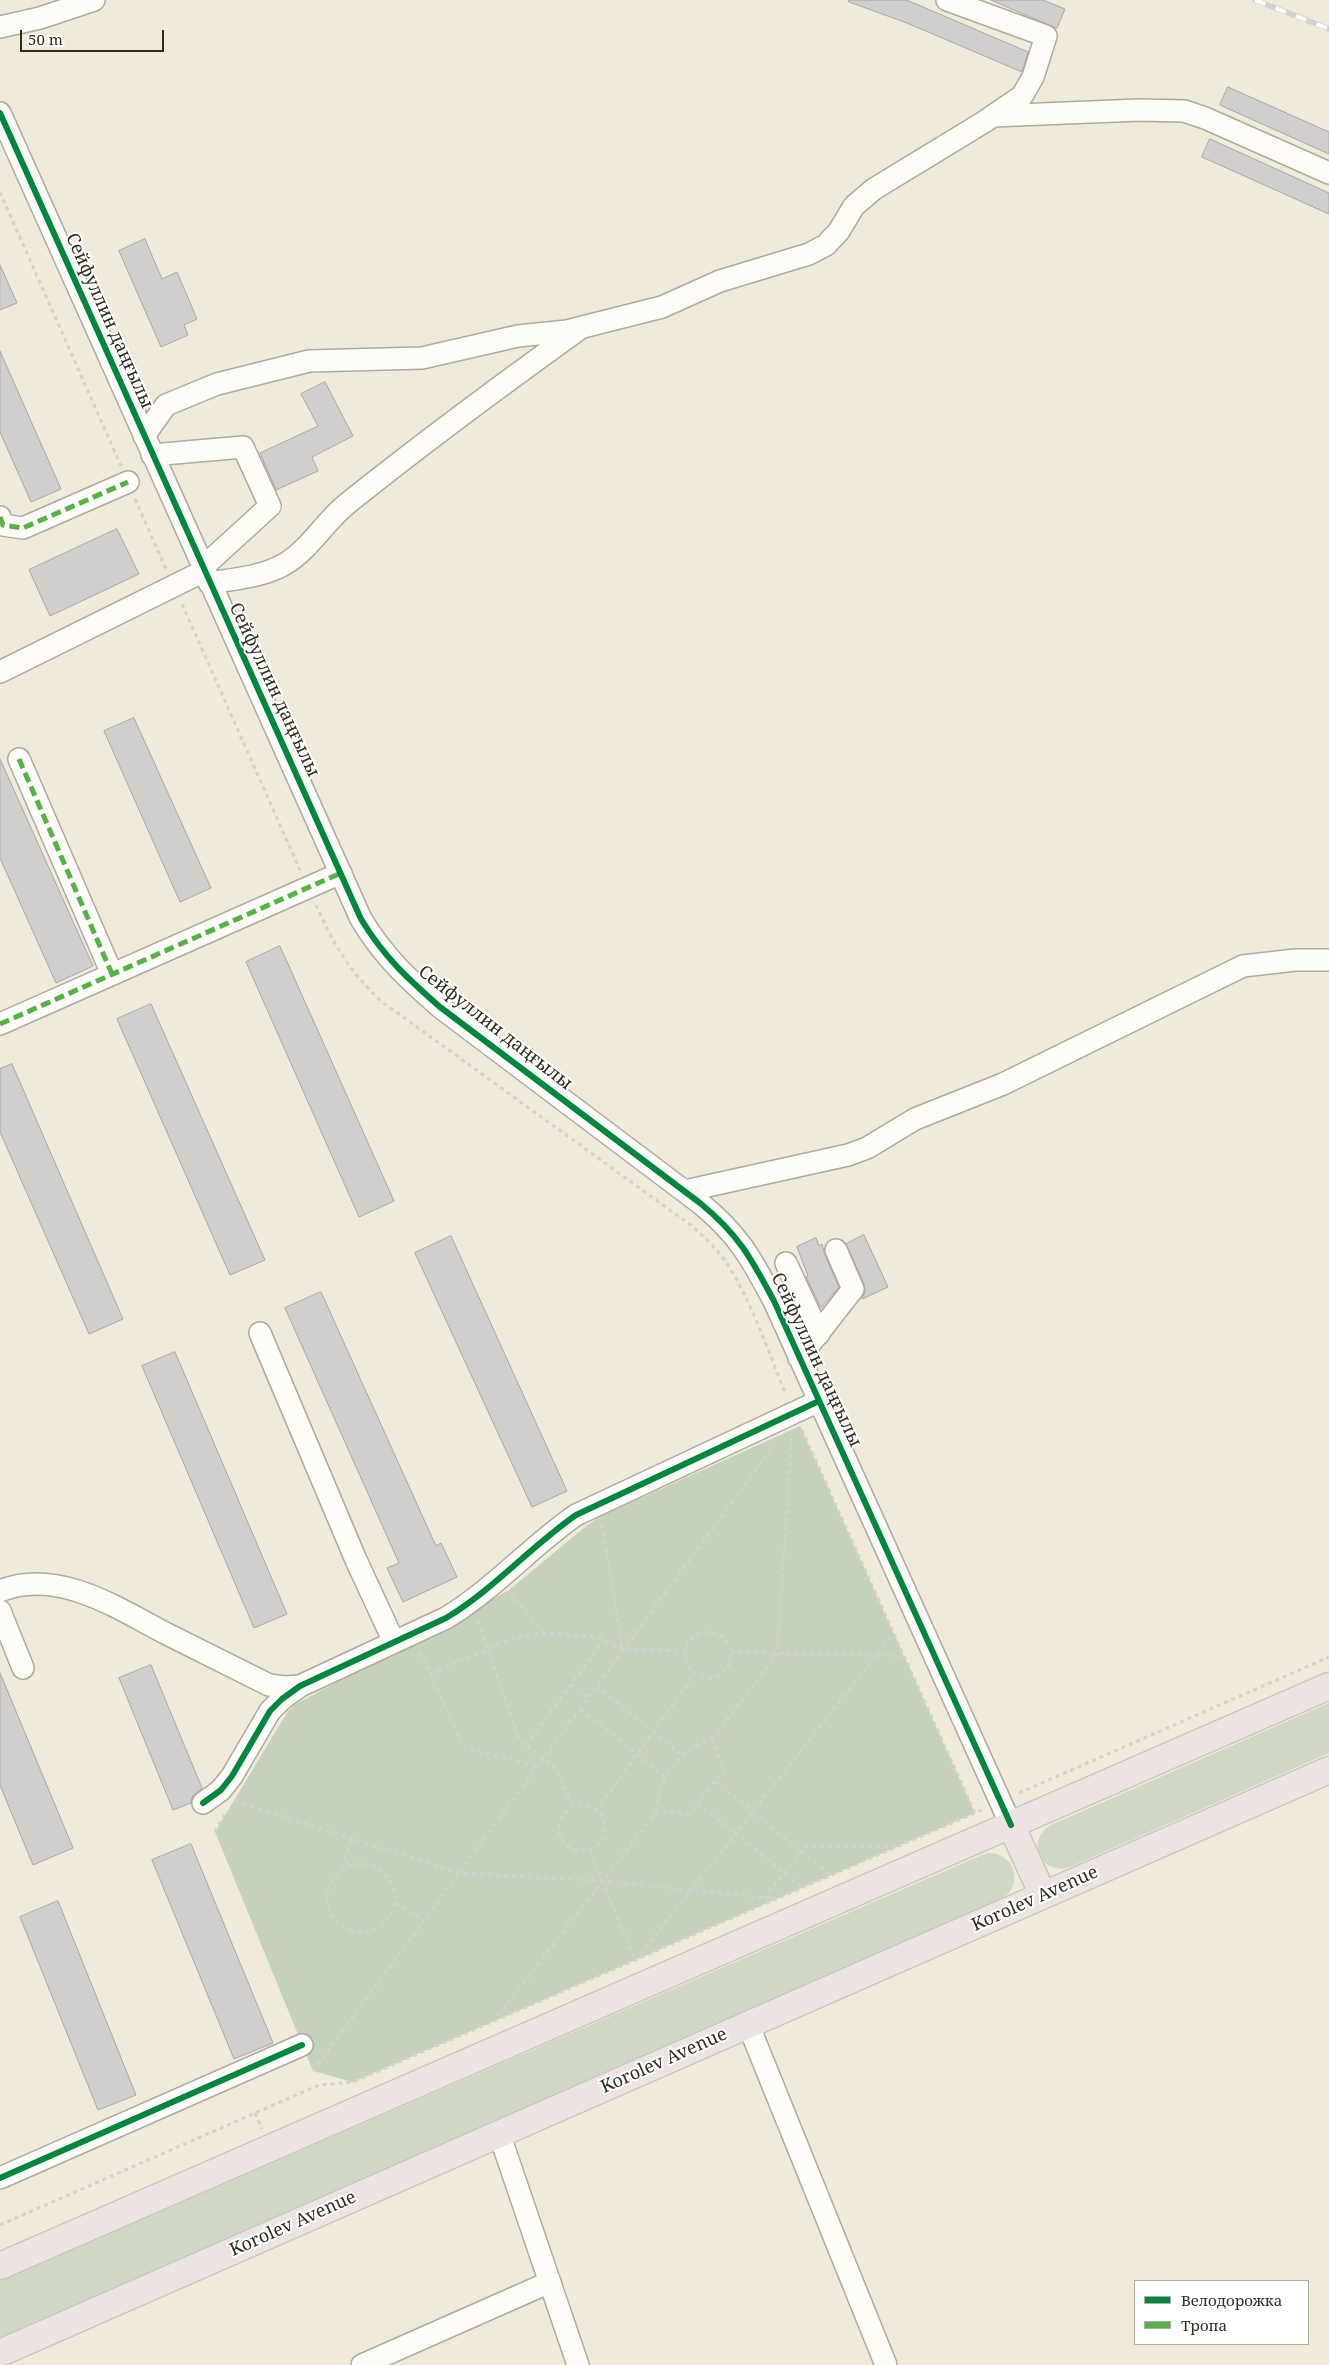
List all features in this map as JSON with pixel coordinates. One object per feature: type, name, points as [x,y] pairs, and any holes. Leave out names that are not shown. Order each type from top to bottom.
[{"type":"main road","points":[[0,2266],[1329,1686]]},
{"type":"main road","name":"Korolev Avenue","points":[[0,2353],[1329,1770]]},
{"type":"main road","points":[[1011,1825],[1043,1895]]},
{"type":"street","points":[[0,27],[40,18],[94,0]]},
{"type":"street","points":[[205,574],[270,506],[243,447],[148,446],[166,405],[217,384],[309,361],[422,358],[518,336],[567,331],[662,307],[720,281],[786,262],[826,246],[839,231],[854,206],[874,189],[993,116],[1022,96],[1033,77],[1046,36],[946,0]]},
{"type":"street","points":[[993,116],[1138,110],[1184,112],[1205,118],[1329,174]]},
{"type":"street","name":"Сейфуллин даңғылы","points":[[0,113],[360,919],[378,948],[403,975],[440,1007],[685,1191],[724,1223],[741,1242],[774,1301],[1011,1825]]},
{"type":"street","points":[[0,672],[174,586],[205,574],[258,576],[286,563],[303,549],[341,508],[488,395],[582,327]]},
{"type":"street","points":[[1,523],[22,528],[128,482]]},
{"type":"street","points":[[19,759],[112,974]]},
{"type":"street","points":[[0,1024],[341,873]]},
{"type":"street","points":[[685,1191],[848,1155],[866,1148],[915,1119],[1003,1084],[1243,966],[1296,960],[1329,960]]},
{"type":"street","points":[[799,1358],[853,1289],[836,1250]]},
{"type":"street","points":[[754,1264],[792,1263],[818,1334]]},
{"type":"street","points":[[260,1333],[356,1560],[403,1646]]},
{"type":"street","points":[[203,1803],[221,1790],[232,1776],[270,1712],[282,1699],[300,1686],[403,1646],[468,1605],[576,1515],[790,1422],[818,1401]]},
{"type":"street","points":[[0,1591],[21,1585],[45,1584],[92,1596],[269,1685],[300,1686]]},
{"type":"street","points":[[0,1611],[23,1668]]},
{"type":"street","points":[[748,2024],[886,2365]]},
{"type":"street","points":[[0,2178],[302,2045]]},
{"type":"street","points":[[499,2134],[578,2365]]},
{"type":"street","points":[[362,2365],[550,2282]]},
{"type":"path","points":[[0,192],[308,888],[327,930],[349,967],[380,1001],[692,1226],[712,1245],[725,1262],[745,1297],[790,1422],[792,1430],[777,1655],[712,1739],[695,1746],[682,1755],[665,1777],[659,1792],[657,1811],[493,2023]]},
{"type":"path","points":[[790,1422],[894,1633],[975,1813]]},
{"type":"path","points":[[313,2071],[581,1708],[622,1649],[777,1442]]},
{"type":"path","points":[[601,1516],[622,1649]]},
{"type":"path","points":[[502,1596],[509,1590],[544,1633]]},
{"type":"path","points":[[480,1615],[478,1622],[519,1739],[557,1770],[573,1807]]},
{"type":"path","points":[[430,1674],[516,1637],[544,1633],[601,1638],[622,1649],[686,1651]]},
{"type":"path","points":[[708,1633],[717,1634],[724,1640],[731,1652],[729,1665],[721,1675],[708,1678],[695,1674],[687,1664],[686,1651],[696,1636],[708,1633]]},
{"type":"path","points":[[635,1961],[894,1633]]},
{"type":"path","points":[[526,1745],[598,1650],[601,1638]]},
{"type":"path","points":[[403,1646],[420,1652],[464,1748],[538,1766]]},
{"type":"path","points":[[731,1652],[777,1655],[904,1656]]},
{"type":"path","points":[[0,2225],[319,2086],[354,2082],[493,2023],[1001,1802],[1102,1755],[1329,1658]]},
{"type":"path","points":[[596,1811],[695,1674]]},
{"type":"path","points":[[571,1685],[588,1698]]},
{"type":"path","points":[[597,1686],[682,1755]]},
{"type":"path","points":[[581,1708],[665,1777]]},
{"type":"path","points":[[657,1811],[689,1814],[715,1782],[724,1770],[712,1739]]},
{"type":"path","points":[[715,1782],[832,1876]]},
{"type":"path","points":[[214,1832],[238,1793]]},
{"type":"path","points":[[234,1801],[459,1873],[601,1882],[777,1900]]},
{"type":"path","points":[[698,1803],[803,1888]]},
{"type":"path","points":[[584,1806],[596,1811],[602,1817],[605,1830],[600,1843],[590,1850],[575,1850],[562,1839],[560,1822],[564,1814],[573,1807],[584,1806]]},
{"type":"path","points":[[348,1866],[345,1857],[352,1839]]},
{"type":"path","points":[[764,1898],[806,1846],[899,1846]]},
{"type":"path","points":[[590,1850],[601,1882],[635,1961]]},
{"type":"path","points":[[366,1864],[378,1868],[392,1883],[396,1903],[388,1921],[377,1929],[357,1933],[344,1928],[331,1914],[327,1894],[335,1876],[348,1866],[366,1864]]},
{"type":"path","points":[[396,1903],[424,1921]]},
{"type":"path","points":[[280,2171],[291,2195],[228,2222],[218,2198],[280,2171]]},
{"type":"green space","points":[[800,1426],[975,1813],[353,2082],[313,2071],[215,1832],[288,1711],[294,1705],[509,1590],[601,1516]]},
{"type":"green space","points":[[1329,1703],[1329,1753],[1070,1867],[1060,1869],[1051,1867],[1040,1855],[1038,1848],[1039,1839],[1043,1832],[1051,1825]]},
{"type":"green space","points":[[990,1853],[1006,1859],[1014,1872],[1013,1887],[1001,1899],[0,2338],[0,2281]]},
{"type":"building","points":[[849,0],[906,0],[916,4],[1028,52],[1022,72],[907,23],[849,2]]},
{"type":"building","points":[[991,0],[1043,0],[1065,9],[1057,28]]},
{"type":"building","points":[[1228,87],[1329,132],[1329,154],[1220,105]]},
{"type":"building","points":[[1210,139],[1329,193],[1329,214],[1202,157]]},
{"type":"building","points":[[145,239],[162,279],[177,272],[197,319],[184,325],[188,335],[161,347],[119,251]]},
{"type":"building","points":[[0,265],[17,303],[0,310]]},
{"type":"building","points":[[0,351],[61,489],[31,502],[0,432]]},
{"type":"building","points":[[325,382],[353,436],[312,457],[318,471],[276,490],[260,453],[318,426],[301,394]]},
{"type":"building","points":[[117,529],[139,574],[50,616],[29,570]]},
{"type":"building","points":[[134,718],[211,888],[180,902],[104,731]]},
{"type":"building","points":[[0,759],[93,966],[56,983],[0,858]]},
{"type":"building","points":[[280,946],[394,1201],[359,1217],[246,962]]},
{"type":"building","points":[[151,1004],[265,1260],[230,1275],[117,1019]]},
{"type":"building","points":[[12,1064],[123,1319],[89,1334],[0,1132],[0,1069]]},
{"type":"building","points":[[864,1235],[888,1287],[862,1299],[865,1291],[864,1284],[846,1244]]},
{"type":"building","points":[[451,1236],[567,1491],[532,1507],[415,1253]]},
{"type":"building","points":[[816,1238],[819,1246],[822,1244],[839,1287],[821,1308],[806,1277],[808,1276],[797,1247]]},
{"type":"building","points":[[321,1292],[436,1546],[441,1543],[457,1577],[403,1602],[387,1568],[399,1563],[285,1308]]},
{"type":"building","points":[[175,1352],[287,1614],[254,1628],[142,1366]]},
{"type":"building","points":[[151,1665],[202,1788],[192,1797],[191,1803],[173,1810],[119,1678]]},
{"type":"building","points":[[0,1673],[73,1848],[33,1865],[0,1785]]},
{"type":"building","points":[[191,1844],[273,2043],[234,2059],[152,1860]]},
{"type":"building","points":[[58,1901],[136,2095],[98,2110],[20,1917]]},
{"type":"railway","points":[[1255,0],[1329,29]]},
{"type":"marked path","points":[[0,517],[3,525],[23,528],[128,482]]},
{"type":"marked path","points":[[19,759],[112,974]]},
{"type":"marked path","points":[[0,1024],[341,873]]},
{"type":"cycle path","points":[[0,113],[361,919],[378,945],[440,1007],[700,1203],[725,1226],[743,1248],[774,1301],[1011,1825]]},
{"type":"cycle path","points":[[203,1803],[221,1790],[232,1776],[270,1711],[282,1699],[300,1686],[446,1618],[480,1594],[559,1527],[576,1515],[819,1401]]},
{"type":"cycle path","points":[[0,2178],[302,2045]]}]
